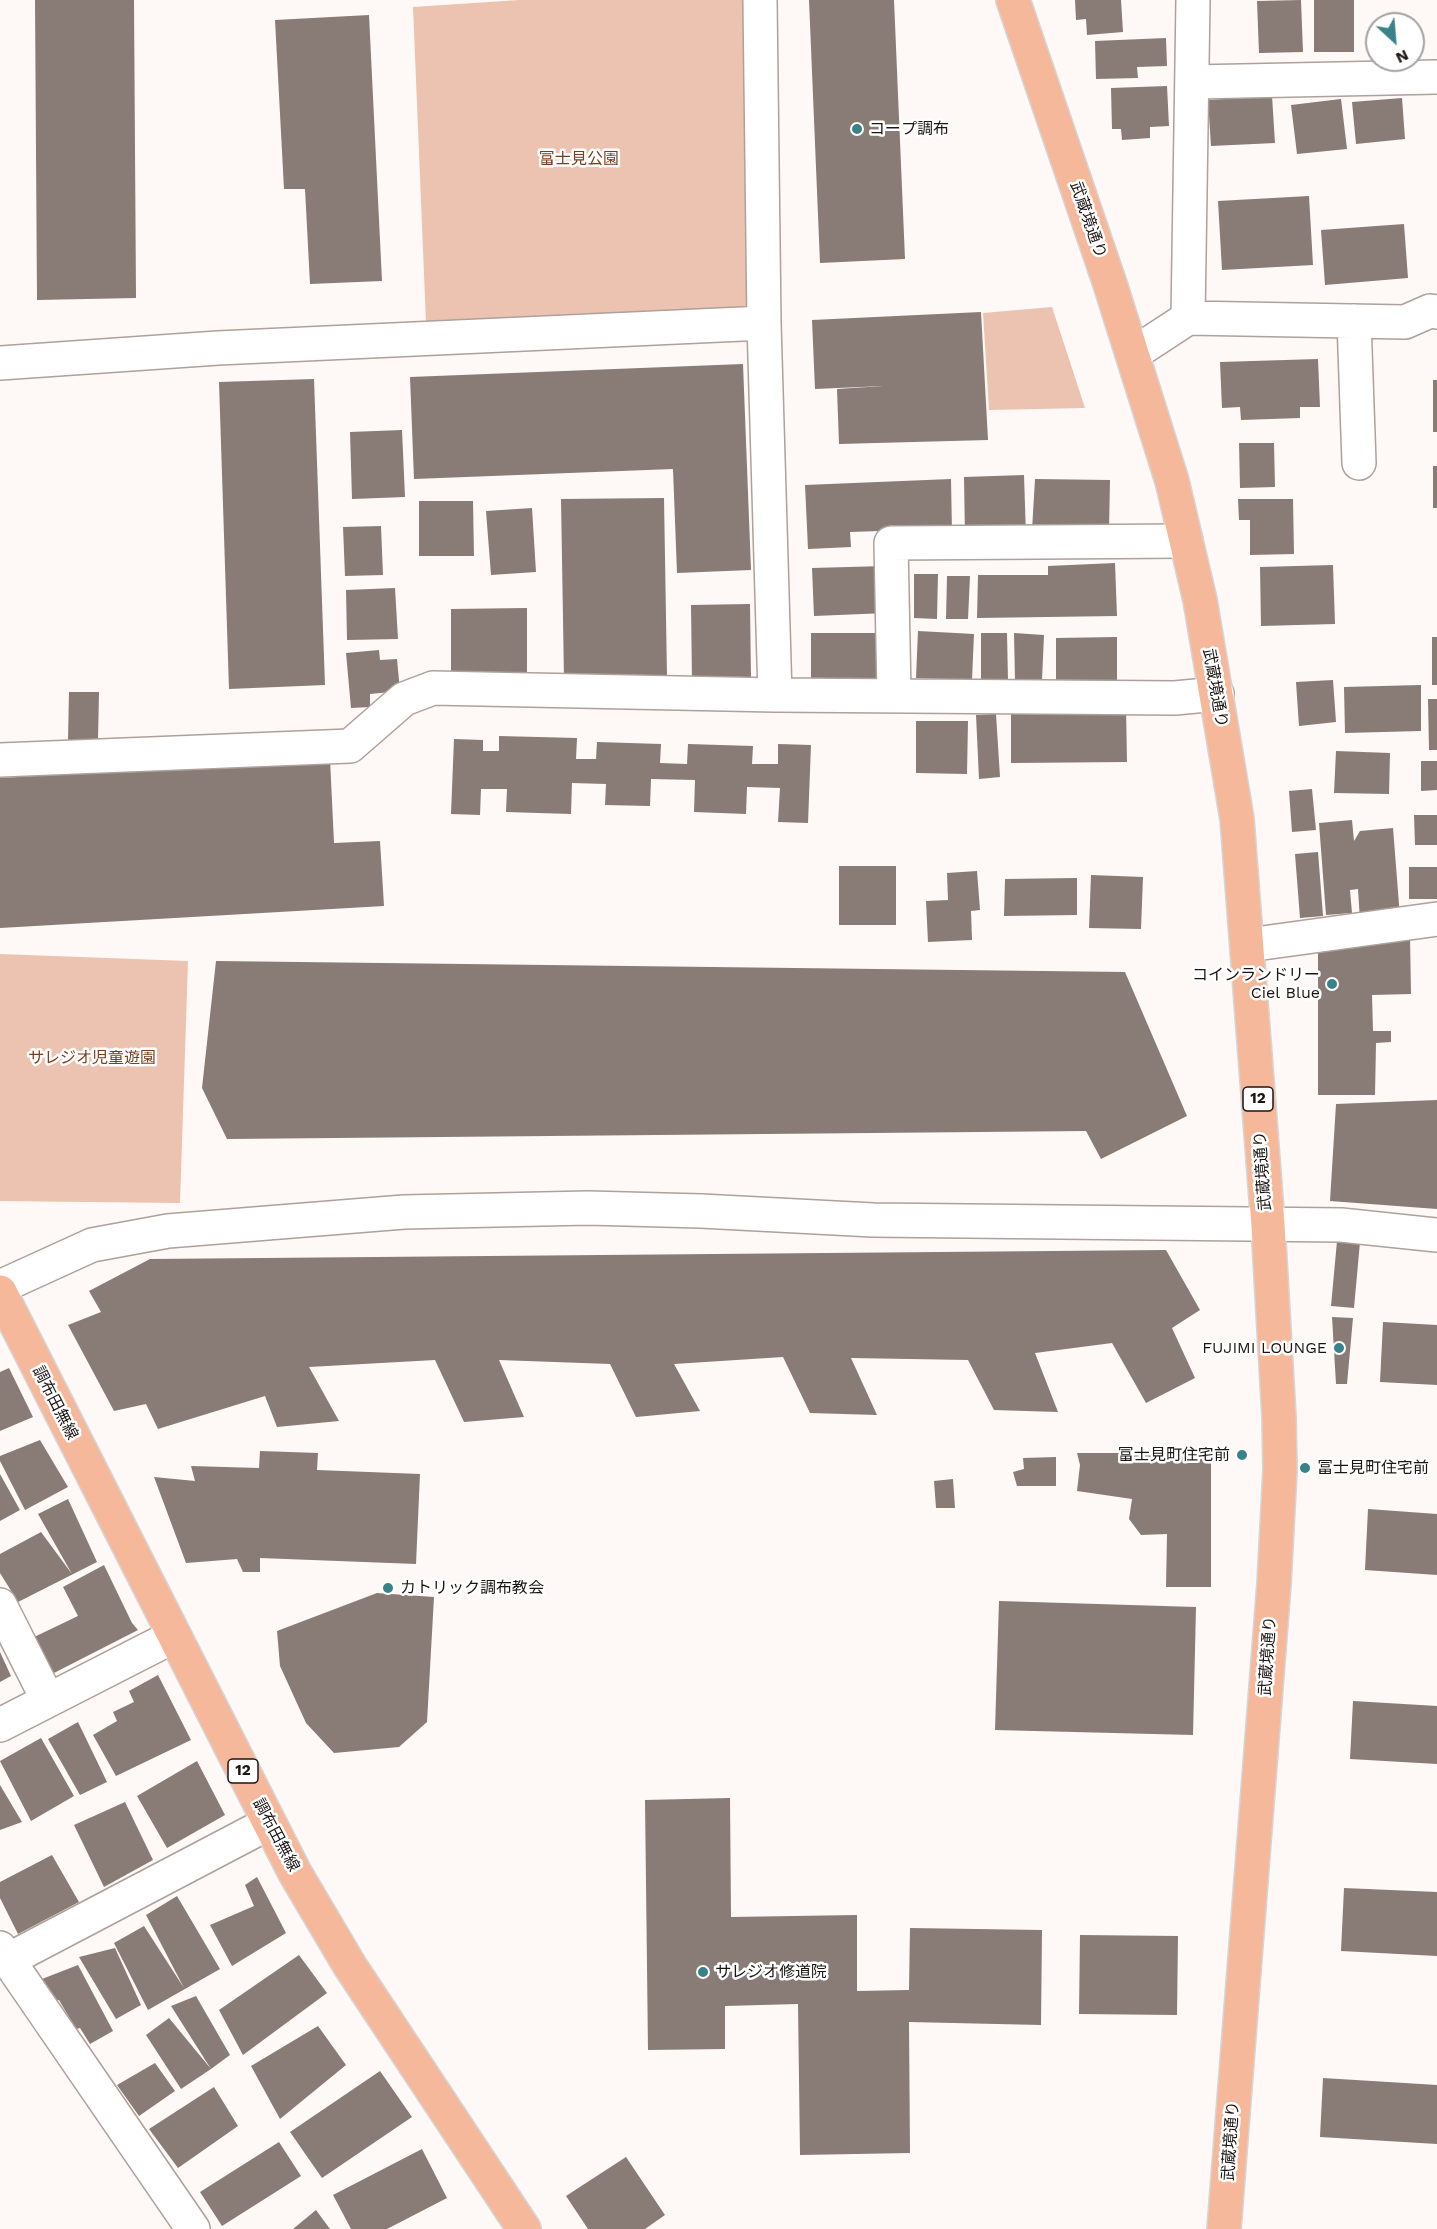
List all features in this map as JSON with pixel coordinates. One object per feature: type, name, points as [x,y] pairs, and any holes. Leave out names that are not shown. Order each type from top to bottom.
[{"type":"main road","name":"武蔵境通り","points":[[1013,0],[1133,354],[1172,481],[1200,600],[1237,819],[1268,1225],[1279,1405],[1280,1470],[1274,1584],[1224,2229]]},
{"type":"main road","name":"調布田無線","points":[[0,1292],[9,1332],[174,1636],[295,1873],[350,1966],[524,2229]]},
{"type":"street","points":[[760,0],[764,323],[774,695]]},
{"type":"street","points":[[1188,318],[1193,0]]},
{"type":"street","points":[[1193,82],[1437,78]]},
{"type":"street","points":[[1133,354],[1188,318],[1405,322],[1430,311],[1437,312]]},
{"type":"street","points":[[1354,321],[1359,463]]},
{"type":"street","points":[[0,363],[218,348],[764,323]]},
{"type":"street","points":[[894,694],[891,543],[1186,541]]},
{"type":"street","points":[[0,760],[350,746],[404,699],[433,688],[774,695],[894,694],[1175,698],[1217,694]]},
{"type":"street","points":[[1248,945],[1437,919]]},
{"type":"street","points":[[0,1287],[92,1245],[168,1231],[404,1212],[588,1208],[701,1211],[873,1221],[1341,1226],[1437,1234]]},
{"type":"street","points":[[0,1605],[48,1700]]},
{"type":"street","points":[[0,1725],[174,1636]]},
{"type":"street","points":[[193,2229],[4,1954],[269,1823]]},
{"type":"green space","name":"富士見公園","points":[[519,0],[746,0],[762,312],[426,323],[413,7]]},
{"type":"green space","points":[[1052,307],[1085,408],[989,410],[983,313]]},
{"type":"green space","name":"サレジオ児童遊園","points":[[0,954],[188,961],[180,1203],[0,1201]]},
{"type":"building","points":[[35,0],[134,0],[136,298],[37,300]]},
{"type":"building","name":"コープ調布","points":[[809,0],[894,0],[905,259],[820,263]]},
{"type":"building","points":[[1075,0],[1121,0],[1123,32],[1087,35],[1086,19],[1076,20]]},
{"type":"building","points":[[1301,0],[1303,52],[1259,53],[1257,1]]},
{"type":"building","points":[[1314,0],[1354,0],[1354,52],[1314,52]]},
{"type":"building","points":[[369,15],[382,281],[310,284],[305,189],[284,189],[275,20]]},
{"type":"building","points":[[1166,38],[1167,66],[1137,67],[1138,78],[1096,79],[1095,41]]},
{"type":"building","points":[[1167,86],[1169,126],[1150,127],[1150,138],[1122,140],[1121,129],[1112,129],[1111,88]]},
{"type":"building","points":[[1272,96],[1275,143],[1211,146],[1208,100]]},
{"type":"building","points":[[1402,98],[1405,139],[1356,144],[1352,102]]},
{"type":"building","points":[[1341,99],[1347,149],[1297,154],[1291,105]]},
{"type":"building","points":[[1309,196],[1313,265],[1222,270],[1218,201]]},
{"type":"building","points":[[1404,224],[1408,278],[1325,285],[1321,230]]},
{"type":"building","points":[[981,312],[988,440],[839,444],[837,389],[883,386],[815,389],[812,320]]},
{"type":"building","points":[[1318,359],[1320,407],[1300,407],[1300,418],[1241,420],[1240,407],[1222,408],[1220,362]]},
{"type":"building","points":[[743,364],[751,570],[677,573],[673,469],[414,479],[410,377]]},
{"type":"building","points":[[314,379],[325,685],[229,689],[219,382]]},
{"type":"building","points":[[1433,380],[1437,380],[1437,432],[1433,432]]},
{"type":"building","points":[[402,430],[405,497],[352,499],[350,432]]},
{"type":"building","points":[[1239,443],[1274,443],[1275,487],[1240,488]]},
{"type":"building","points":[[1433,466],[1437,466],[1437,508],[1433,508]]},
{"type":"building","points":[[1024,475],[1026,536],[965,538],[964,477]]},
{"type":"building","points":[[951,479],[952,533],[850,532],[851,547],[808,549],[805,485]]},
{"type":"building","points":[[1035,479],[1110,480],[1109,531],[1032,530]]},
{"type":"building","points":[[664,498],[667,677],[564,679],[561,499]]},
{"type":"building","points":[[1238,499],[1293,499],[1294,554],[1250,555],[1250,520],[1239,520]]},
{"type":"building","points":[[419,501],[473,501],[474,556],[419,556]]},
{"type":"building","points":[[532,508],[536,572],[491,575],[486,511]]},
{"type":"building","points":[[381,526],[383,575],[345,576],[343,527]]},
{"type":"building","points":[[1115,563],[1117,616],[977,618],[978,575],[1048,575],[1048,566]]},
{"type":"building","points":[[1333,565],[1335,624],[1261,626],[1260,567]]},
{"type":"building","points":[[885,566],[887,613],[814,616],[812,568]]},
{"type":"building","points":[[914,574],[938,574],[937,619],[914,618]]},
{"type":"building","points":[[947,576],[970,576],[968,619],[946,619]]},
{"type":"building","points":[[395,588],[398,639],[347,640],[346,590]]},
{"type":"building","points":[[750,604],[751,680],[692,681],[691,605]]},
{"type":"building","points":[[527,608],[527,675],[451,676],[451,609]]},
{"type":"building","points":[[918,631],[974,634],[972,680],[916,678]]},
{"type":"building","points":[[811,633],[883,633],[882,681],[811,680]]},
{"type":"building","points":[[981,633],[1007,633],[1008,681],[981,681]]},
{"type":"building","points":[[1014,633],[1044,635],[1042,680],[1015,680]]},
{"type":"building","points":[[1117,637],[1117,688],[1056,688],[1056,638]]},
{"type":"building","points":[[1432,637],[1437,637],[1437,685],[1432,685]]},
{"type":"building","points":[[379,650],[380,660],[397,659],[400,691],[370,694],[370,707],[351,708],[346,653]]},
{"type":"building","points":[[1333,680],[1336,722],[1299,726],[1296,682]]},
{"type":"building","points":[[1421,685],[1421,731],[1345,733],[1344,687]]},
{"type":"building","points":[[69,692],[99,692],[98,740],[68,740]]},
{"type":"building","points":[[1428,699],[1437,699],[1437,750],[1429,750]]},
{"type":"building","points":[[1126,706],[1127,762],[1011,763],[1011,707]]},
{"type":"building","points":[[996,714],[1000,777],[979,779],[976,715]]},
{"type":"building","points":[[916,721],[968,721],[967,774],[916,773]]},
{"type":"building","points":[[499,736],[577,738],[576,759],[596,759],[597,742],[661,744],[660,763],[687,764],[688,744],[753,746],[752,764],[778,764],[778,744],[811,745],[808,823],[778,822],[780,788],[747,787],[746,814],[694,812],[695,780],[651,779],[650,806],[605,805],[606,784],[572,783],[571,814],[506,812],[507,789],[481,789],[480,815],[451,814],[454,739],[483,740],[483,751],[499,751]]},
{"type":"building","points":[[1336,751],[1390,753],[1389,794],[1334,793]]},
{"type":"building","points":[[330,759],[334,843],[380,841],[384,906],[0,928],[0,778]]},
{"type":"building","points":[[1421,761],[1437,761],[1437,790],[1421,791]]},
{"type":"building","points":[[1312,789],[1316,830],[1292,832],[1289,791]]},
{"type":"building","points":[[1414,815],[1437,815],[1437,845],[1415,845]]},
{"type":"building","points":[[1352,820],[1354,841],[1360,831],[1393,828],[1400,917],[1360,921],[1358,889],[1350,890],[1352,913],[1326,915],[1319,823]]},
{"type":"building","points":[[1318,852],[1323,916],[1300,918],[1295,854]]},
{"type":"building","points":[[839,866],[896,866],[896,925],[839,925]]},
{"type":"building","points":[[1409,867],[1437,867],[1437,899],[1409,899]]},
{"type":"building","points":[[977,871],[980,910],[971,911],[972,940],[928,942],[926,901],[948,900],[947,873]]},
{"type":"building","points":[[1091,875],[1143,877],[1141,929],[1089,928]]},
{"type":"building","points":[[1077,878],[1077,915],[1004,916],[1005,879]]},
{"type":"building","points":[[1410,937],[1411,994],[1372,995],[1373,1031],[1391,1031],[1391,1042],[1376,1043],[1375,1095],[1318,1095],[1318,939]]},
{"type":"building","points":[[216,961],[1125,972],[1187,1116],[1101,1159],[1086,1131],[227,1139],[202,1088]]},
{"type":"building","points":[[1437,1100],[1437,1209],[1330,1201],[1336,1104]]},
{"type":"building","points":[[1337,1241],[1360,1242],[1354,1308],[1331,1306]]},
{"type":"building","points":[[1166,1250],[1200,1310],[1172,1328],[1195,1378],[1146,1403],[1112,1343],[1035,1353],[1058,1412],[994,1410],[968,1360],[851,1358],[877,1415],[810,1413],[783,1357],[674,1364],[700,1411],[636,1417],[610,1364],[499,1360],[524,1417],[464,1422],[435,1360],[309,1367],[339,1421],[277,1427],[265,1396],[158,1429],[146,1404],[114,1411],[68,1325],[101,1312],[89,1291],[150,1259]]},
{"type":"building","points":[[1332,1317],[1353,1318],[1347,1384],[1336,1384]]},
{"type":"building","points":[[1383,1322],[1437,1325],[1437,1385],[1380,1382]]},
{"type":"building","points":[[9,1368],[33,1417],[0,1431],[0,1372]]},
{"type":"building","points":[[40,1440],[68,1487],[25,1510],[0,1461],[0,1456]]},
{"type":"building","points":[[260,1451],[318,1453],[317,1470],[420,1474],[416,1564],[260,1558],[260,1572],[243,1572],[237,1559],[186,1563],[154,1477],[195,1481],[191,1466],[259,1468]]},
{"type":"building","points":[[1077,1453],[1211,1453],[1211,1587],[1166,1587],[1167,1534],[1141,1535],[1129,1519],[1132,1499],[1077,1491],[1080,1465]]},
{"type":"building","points":[[1056,1457],[1056,1486],[1017,1486],[1013,1472],[1024,1469],[1023,1458]]},
{"type":"building","points":[[0,1474],[20,1510],[0,1521]]},
{"type":"building","points":[[953,1479],[955,1508],[936,1508],[934,1481]]},
{"type":"building","points":[[68,1499],[97,1562],[18,1602],[0,1573],[0,1554],[41,1532],[72,1574],[38,1514]]},
{"type":"building","points":[[1368,1509],[1437,1514],[1437,1575],[1365,1570]]},
{"type":"building","points":[[104,1565],[132,1623],[138,1630],[50,1675],[30,1639],[78,1616],[63,1587]]},
{"type":"building","points":[[377,1593],[434,1597],[427,1722],[399,1747],[334,1753],[306,1723],[280,1666],[277,1631]]},
{"type":"building","points":[[999,1601],[1196,1607],[1193,1735],[995,1730]]},
{"type":"building","points":[[0,1652],[11,1676],[0,1682]]},
{"type":"building","points":[[158,1675],[191,1740],[116,1776],[93,1735],[117,1721],[113,1712],[134,1702],[129,1691]]},
{"type":"building","points":[[1353,1701],[1437,1706],[1437,1764],[1350,1759]]},
{"type":"building","points":[[78,1722],[107,1782],[80,1795],[48,1739]]},
{"type":"building","points":[[41,1738],[74,1796],[31,1821],[0,1761]]},
{"type":"building","points":[[197,1761],[225,1815],[167,1848],[137,1796]]},
{"type":"building","points":[[0,1785],[22,1822],[0,1830]]},
{"type":"building","points":[[730,1798],[731,1917],[857,1915],[857,1991],[909,1990],[910,1928],[1042,1930],[1041,2025],[909,2022],[910,2153],[800,2155],[798,2004],[725,2006],[725,2049],[648,2050],[645,1800]]},
{"type":"building","points":[[125,1802],[153,1860],[104,1887],[74,1825]]},
{"type":"building","points":[[52,1855],[79,1902],[18,1934],[0,1898],[0,1882]]},
{"type":"building","points":[[257,1877],[286,1933],[232,1966],[210,1925],[254,1906],[245,1885]]},
{"type":"building","points":[[1344,1888],[1437,1892],[1437,1956],[1341,1951]]},
{"type":"building","points":[[177,1896],[220,1969],[148,2010],[114,1943],[144,1926],[184,1988],[146,1915]]},
{"type":"building","points":[[1080,1935],[1178,1936],[1177,2015],[1079,2014]]},
{"type":"building","points":[[115,1948],[141,2005],[116,2019],[79,1957]]},
{"type":"building","points":[[299,1955],[327,1993],[243,2055],[219,2010]]},
{"type":"building","points":[[78,1965],[113,2031],[90,2044],[80,2028],[76,2029],[59,2000],[55,2001],[42,1979]]},
{"type":"building","points":[[196,1996],[230,2055],[211,2069],[171,2006]]},
{"type":"building","points":[[169,2018],[211,2069],[181,2089],[146,2035]]},
{"type":"building","points":[[318,2026],[346,2065],[280,2119],[251,2066]]},
{"type":"building","points":[[155,2063],[175,2091],[139,2116],[117,2085]]},
{"type":"building","points":[[380,2071],[412,2117],[322,2178],[290,2132]]},
{"type":"building","points":[[1323,2078],[1437,2085],[1437,2144],[1320,2137]]},
{"type":"building","points":[[214,2087],[238,2126],[178,2168],[149,2129]]},
{"type":"building","points":[[279,2142],[301,2176],[222,2226],[200,2192]]},
{"type":"building","points":[[422,2149],[447,2198],[387,2229],[351,2229],[333,2195]]},
{"type":"building","points":[[626,2157],[665,2215],[645,2229],[588,2229],[566,2196]]},
{"type":"building","points":[[316,2210],[330,2229],[293,2229]]},
{"type":"place","name":"コープ調布","points":[[857,129]]},
{"type":"place","name":"コインランドリー Ciel Blue","points":[[1332,984]]},
{"type":"place","name":"FUJIMI LOUNGE","points":[[1339,1348]]},
{"type":"place","name":"富士見町住宅前","points":[[1242,1455]]},
{"type":"place","name":"冨士見町住宅前","points":[[1305,1468]]},
{"type":"place","name":"カトリック調布教会","points":[[388,1588]]},
{"type":"place","name":"サレジオ修道院","points":[[703,1972]]}]
